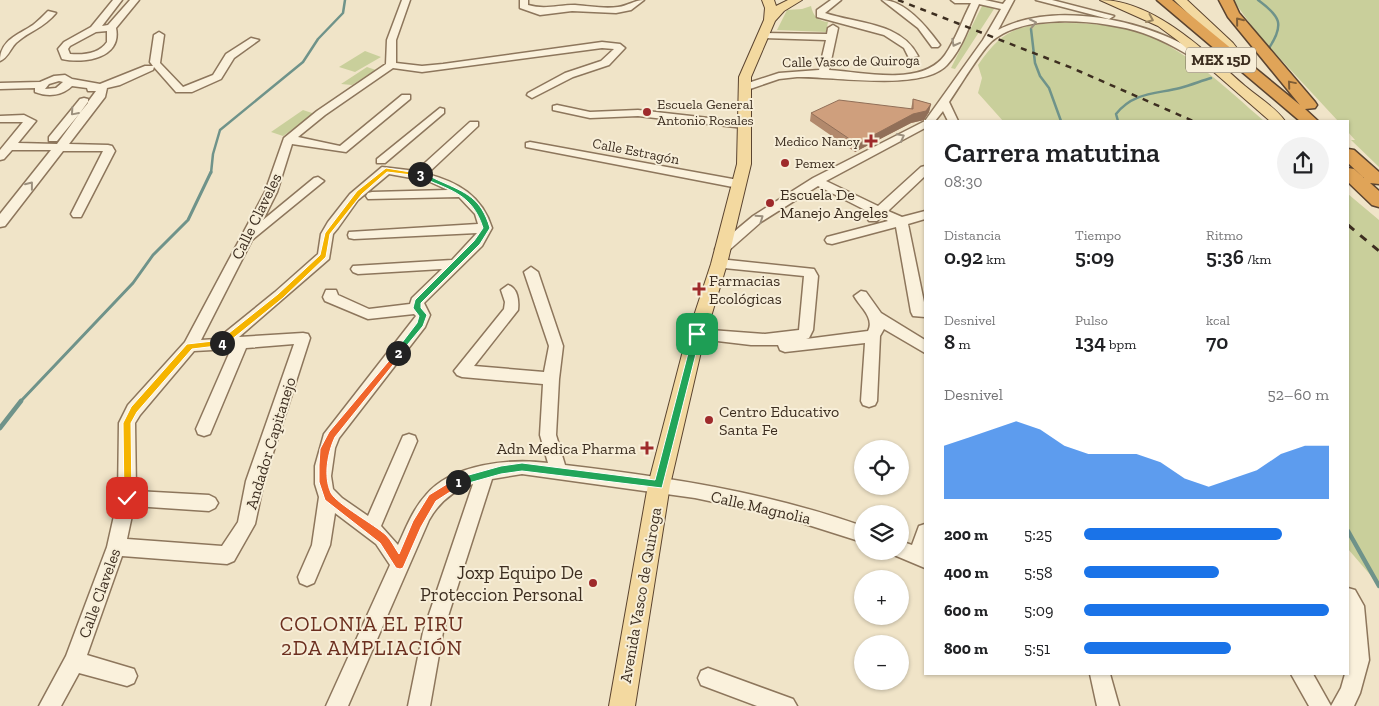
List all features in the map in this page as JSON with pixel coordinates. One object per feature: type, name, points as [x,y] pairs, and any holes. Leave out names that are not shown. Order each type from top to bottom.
[{"type":"highway","name":"MEX 15D","points":[[1151,0],[1289,120]]},
{"type":"highway","name":"MEX 15D","points":[[1164,0],[1309,120]]},
{"type":"highway","points":[[1226,0],[1233,14],[1321,120]]},
{"type":"highway","points":[[1349,159],[1375,191]]},
{"type":"main road","points":[[767,28],[771,8],[768,0]]},
{"type":"main road","name":"Avenida Vasco de Quiroga","points":[[622,706],[659,485],[696,338],[721,256],[744,158],[745,77],[767,28],[780,9],[796,0]]},
{"type":"main road","points":[[1106,0],[1162,24],[1181,37],[1277,120]]},
{"type":"main road","points":[[1180,0],[1229,46],[1245,66]]},
{"type":"main road","points":[[1349,178],[1375,191]]},
{"type":"street","points":[[94,29],[111,28],[134,0]]},
{"type":"street","points":[[111,28],[113,42],[98,54],[86,57],[66,57],[63,49],[94,29],[117,1],[144,0]]},
{"type":"street","points":[[391,65],[389,54],[390,42],[406,0]]},
{"type":"street","points":[[524,0],[524,6],[540,12],[572,8],[623,9],[638,1]]},
{"type":"street","points":[[823,74],[835,22],[820,15],[820,12],[838,0]]},
{"type":"street","points":[[886,0],[921,26],[935,44]]},
{"type":"street","points":[[931,120],[988,40],[1007,4],[955,0]]},
{"type":"street","points":[[1040,0],[1136,24],[1211,64]]},
{"type":"street","name":"Calle Vasco de Quiroga","points":[[746,87],[760,79],[776,76],[823,74],[901,77],[928,74],[946,59],[977,1]]},
{"type":"street","points":[[0,58],[14,41],[38,26],[51,13]]},
{"type":"street","points":[[988,40],[1008,29],[1036,22],[1055,20],[1082,20],[1117,24],[1162,37]]},
{"type":"street","name":"Calle Vasco de Quiroga","points":[[835,22],[899,37],[911,47],[913,56]]},
{"type":"street","points":[[767,28],[831,37]]},
{"type":"street","points":[[154,65],[159,35]]},
{"type":"street","points":[[154,65],[180,90],[188,90],[217,78],[230,56],[254,40]]},
{"type":"street","points":[[406,97],[342,150],[293,141],[298,130],[391,65],[422,69],[443,68],[602,45],[620,48],[605,63],[569,75],[532,95]]},
{"type":"street","points":[[72,58],[38,90],[41,92],[52,92],[66,83],[86,57]]},
{"type":"street","points":[[83,91],[116,83],[154,65]]},
{"type":"street","points":[[0,86],[46,82],[100,87]]},
{"type":"street","points":[[0,223],[88,96],[88,92],[66,83]]},
{"type":"street","points":[[0,207],[101,95],[102,90],[100,87]]},
{"type":"street","points":[[944,103],[952,120]]},
{"type":"street","points":[[557,108],[590,116],[638,113],[744,125]]},
{"type":"street","points":[[220,344],[280,296],[324,256],[327,234],[354,197],[383,165],[440,111]]},
{"type":"street","points":[[0,119],[30,119],[0,157]]},
{"type":"street","points":[[420,174],[474,124]]},
{"type":"street","points":[[721,256],[757,219],[817,181],[924,125]]},
{"type":"street","name":"Calle Claveles","points":[[50,706],[74,662],[116,547],[127,498],[127,423],[138,404],[190,346],[246,240],[293,141]]},
{"type":"street","name":"Calle Estragón","points":[[530,145],[738,184]]},
{"type":"street","points":[[9,146],[102,146],[110,151],[77,214]]},
{"type":"street","points":[[307,576],[320,545],[328,497],[324,482],[323,465],[325,449],[332,434],[420,324],[423,315],[417,308],[417,302],[477,242],[486,228],[482,212],[472,200],[462,193],[420,174],[383,165]]},
{"type":"street","points":[[854,234],[924,171]]},
{"type":"street","points":[[246,240],[318,181]]},
{"type":"street","points":[[817,181],[901,222]]},
{"type":"street","points":[[372,196],[462,193]]},
{"type":"street","points":[[832,240],[924,215]]},
{"type":"street","points":[[901,222],[922,312]]},
{"type":"street","points":[[354,235],[486,228]]},
{"type":"street","points":[[696,338],[777,338],[799,336],[804,334],[806,330],[812,276],[809,272],[721,256]]},
{"type":"street","points":[[358,269],[454,264]]},
{"type":"street","points":[[531,272],[555,338],[556,346],[551,379],[548,435],[558,472]]},
{"type":"street","points":[[508,290],[512,302],[511,310],[462,371],[551,379]]},
{"type":"street","points":[[331,293],[330,297],[368,314],[417,308]]},
{"type":"street","points":[[861,296],[876,317],[924,346]]},
{"type":"street","points":[[869,401],[873,336],[878,326],[876,317]]},
{"type":"street","points":[[696,338],[761,348],[837,342],[873,336]]},
{"type":"street","name":"Andador Capitanejo","points":[[116,547],[227,554],[246,524],[255,481],[303,338],[241,342]]},
{"type":"street","points":[[190,346],[241,342],[204,429]]},
{"type":"street","points":[[371,529],[409,441]]},
{"type":"street","name":"Calle Magnolia","points":[[400,564],[417,524],[433,498],[448,487],[485,474],[522,467],[659,485],[774,507],[854,532]]},
{"type":"street","points":[[419,706],[433,632],[485,474]]},
{"type":"street","points":[[328,497],[384,540],[400,564],[337,706]]},
{"type":"street","points":[[127,498],[209,503]]},
{"type":"street","points":[[909,552],[921,557],[924,538]]},
{"type":"street","points":[[1342,706],[1350,694],[1359,660],[1354,606],[1349,598]]},
{"type":"street","points":[[74,662],[127,676]]},
{"type":"street","points":[[1100,675],[1108,706]]},
{"type":"street","points":[[1302,675],[1322,706]]},
{"type":"street","points":[[708,678],[786,706]]},
{"type":"green space","points":[[1233,0],[1379,0],[1379,167],[1351,140],[1355,140],[1349,133],[1349,120],[1337,120],[1259,36]]},
{"type":"green space","points":[[983,4],[994,9],[955,69],[951,68]]},
{"type":"green space","points":[[811,6],[816,17],[828,22],[826,32],[777,30],[787,10]]},
{"type":"green space","points":[[1044,24],[1114,26],[1146,35],[1194,62],[1263,120],[1002,120],[978,93],[982,78],[978,65],[1003,37],[1021,28]]},
{"type":"green space","points":[[365,51],[381,57],[355,72],[339,67]]},
{"type":"green space","points":[[367,67],[376,70],[352,85],[341,84]]},
{"type":"green space","points":[[303,110],[315,114],[283,136],[271,132]]},
{"type":"green space","points":[[1349,195],[1379,220],[1379,585],[1349,550]]},
{"type":"building","points":[[913,99],[931,104],[926,111],[913,114],[857,144],[811,113],[839,100],[913,109]]},
{"type":"waterway","points":[[211,173],[213,154],[220,130],[303,62],[318,39],[343,13],[345,0]]},
{"type":"waterway","points":[[1258,0],[1271,11],[1278,21],[1277,33],[1269,48]]},
{"type":"waterway","points":[[1031,29],[1035,63],[1040,76],[1049,88],[1061,120]]},
{"type":"waterway","points":[[1118,120],[1116,114],[1137,98],[1180,88],[1211,78]]},
{"type":"waterway","points":[[20,402],[133,283],[153,255],[188,220],[211,172]]},
{"type":"waterway","points":[[0,428],[21,401]]},
{"type":"waterway","points":[[1349,533],[1379,586]]},
{"type":"railway","points":[[898,0],[1072,68],[1191,120]]},
{"type":"railway","points":[[1349,226],[1379,251]]},
{"type":"place","name":"Escuela General Antonio Rosales","points":[[647,112]]},
{"type":"place","name":"Medico Nancy","points":[[871,141]]},
{"type":"place","name":"Pemex","points":[[785,163]]},
{"type":"place","name":"Escuela De Manejo Angeles","points":[[770,203]]},
{"type":"place","name":"Farmacias Ecológicas","points":[[699,289]]},
{"type":"place","name":"Centro Educativo Santa Fe","points":[[709,420]]},
{"type":"place","name":"Adn Medica Pharma","points":[[647,448]]},
{"type":"place","name":"Joxp Equipo De Proteccion Personal","points":[[593,583]]},
{"type":"district","name":"COLONIA EL PIRU 2DA AMPLIACIÓN","points":[[372,636]]},
{"type":"route","points":[[127,498],[127,423],[143,398],[190,346],[220,344],[260,314],[304,276],[324,256],[327,234],[354,197],[386,170],[420,174],[462,193],[472,200],[482,212],[486,228],[477,242],[417,302],[417,308],[423,315],[420,324],[387,368],[332,434],[325,449],[323,465],[324,482],[328,497],[384,540],[400,564],[417,524],[433,498],[448,487],[463,480],[501,470],[522,467],[659,485],[697,334]]}]
